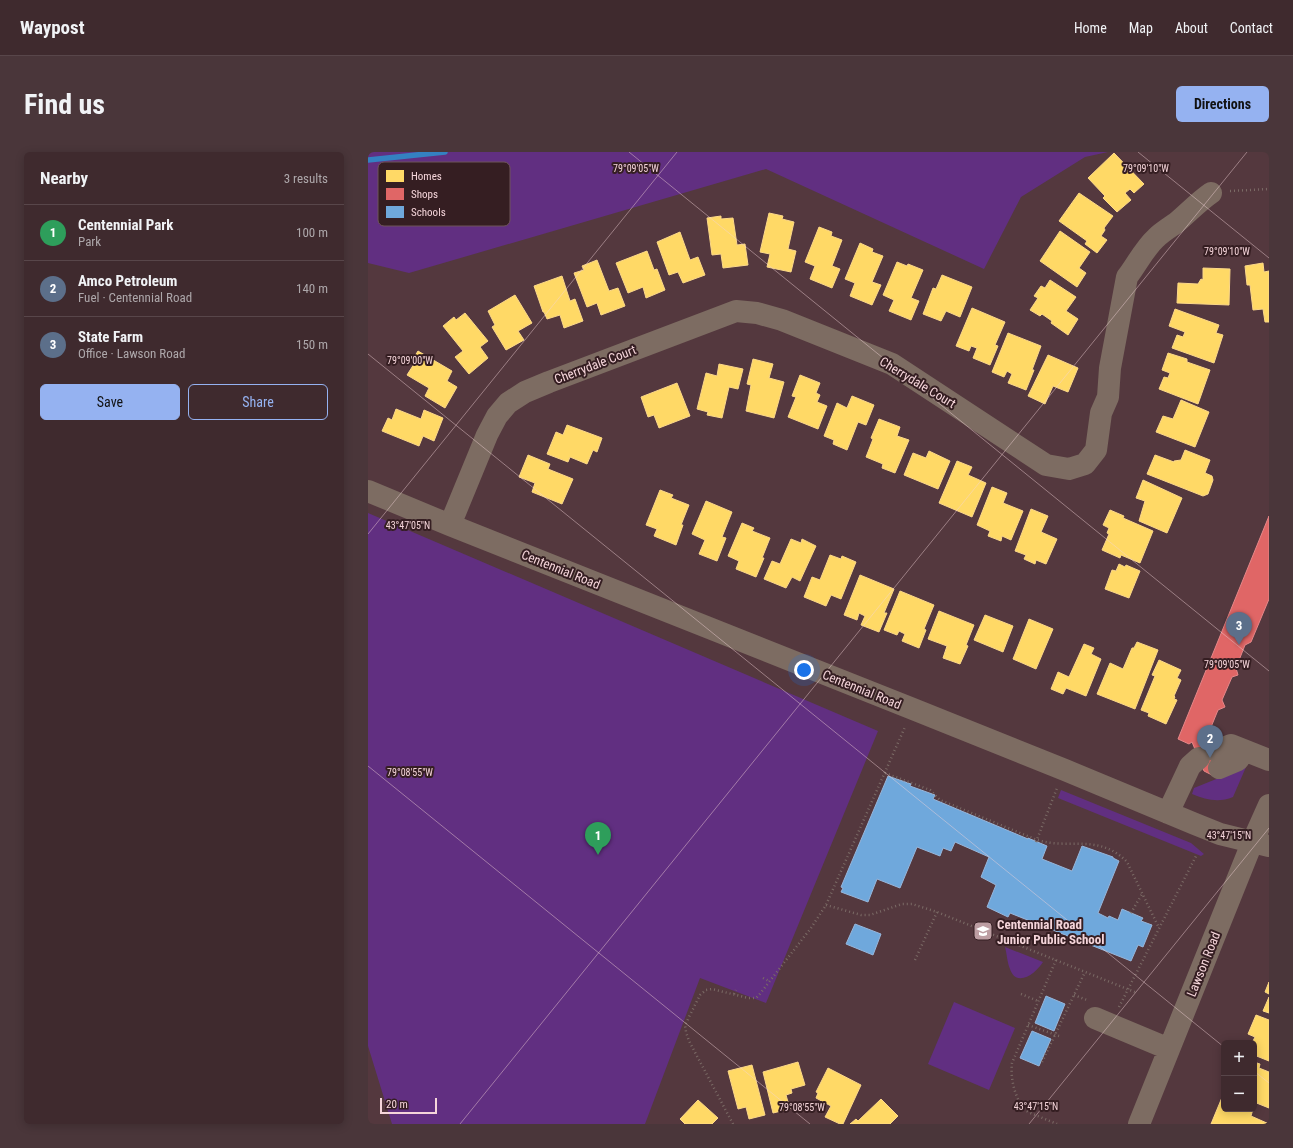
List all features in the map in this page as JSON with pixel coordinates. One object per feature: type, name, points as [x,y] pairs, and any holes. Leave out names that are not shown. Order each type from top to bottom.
[{"type":"street","name":"Cherrydale Court","points":[[450,525],[487,435],[497,416],[508,403],[525,392],[549,382],[736,311],[757,313],[782,320],[892,364],[1046,465],[1069,469],[1085,464],[1096,450],[1101,413],[1108,397],[1111,357],[1127,277],[1136,266],[1143,253],[1156,238],[1211,193]]},
{"type":"street","name":"Centennial Road","points":[[368,490],[450,525],[913,709],[1220,834],[1261,845]]},
{"type":"street","points":[[1168,813],[1190,766],[1238,760],[1244,751],[1269,760]]},
{"type":"street","name":"Lawson Road","points":[[1139,1124],[1169,1049],[1261,845],[1269,805]]},
{"type":"street","points":[[1095,1018],[1169,1049]]},
{"type":"path","points":[[1211,193],[1269,189]]},
{"type":"path","points":[[733,1124],[689,1041],[685,1031],[686,1025],[700,995],[710,988],[748,998],[756,998],[759,996],[769,981],[812,928],[826,905],[913,709]]},
{"type":"path","points":[[885,773],[930,790],[940,800],[1037,841],[1094,844],[1121,856],[1127,862],[1159,928]]},
{"type":"path","points":[[1037,841],[1057,789]]},
{"type":"path","points":[[1117,1011],[1196,856]]},
{"type":"path","points":[[1131,913],[1142,894]]},
{"type":"path","points":[[826,905],[861,915],[870,915],[902,904],[912,904],[937,912],[1137,994]]},
{"type":"path","points":[[915,960],[937,912]]},
{"type":"path","points":[[1056,960],[1012,1063],[1011,1073],[1013,1086],[1024,1109],[1057,1124]]},
{"type":"path","points":[[1042,1062],[1085,972]]},
{"type":"path","points":[[763,978],[769,981]]},
{"type":"path","points":[[734,994],[736,990]]},
{"type":"path","points":[[1021,994],[1038,1000]]},
{"type":"path","points":[[1028,1025],[1059,1036]]},
{"type":"shaded area","points":[[368,152],[1108,152],[1085,157],[1021,197],[984,269],[766,169],[409,273],[368,263]]},
{"type":"shaded area","points":[[368,513],[878,731],[766,1003],[700,978],[645,1124],[392,1124],[368,1046]]},
{"type":"shaded area","points":[[1246,767],[1233,797],[1223,800],[1212,800],[1192,794],[1194,788]]},
{"type":"shaded area","points":[[1061,790],[1191,843],[1204,854],[1201,856],[1058,798]]},
{"type":"shaded area","points":[[1005,947],[1043,962],[1032,974],[1027,977],[1017,978],[1013,975],[1008,964]]},
{"type":"shaded area","points":[[954,1002],[1015,1028],[989,1090],[928,1064]]},
{"type":"building: Homes","points":[[1114,153],[1144,184],[1134,193],[1130,189],[1125,193],[1131,200],[1117,212],[1103,198],[1105,196],[1088,178]]},
{"type":"building: Homes","points":[[1079,193],[1113,216],[1104,228],[1105,230],[1101,236],[1107,240],[1097,253],[1085,244],[1087,241],[1059,221]]},
{"type":"building: Homes","points":[[769,213],[783,216],[782,219],[794,222],[788,249],[796,251],[791,272],[767,267],[770,254],[760,252]]},
{"type":"building: Homes","points":[[721,216],[721,219],[733,218],[737,245],[745,244],[748,265],[723,268],[721,254],[712,255],[707,218]]},
{"type":"building: Homes","points":[[819,227],[832,232],[831,236],[842,240],[832,266],[840,269],[832,288],[810,279],[815,266],[805,262]]},
{"type":"building: Homes","points":[[1060,231],[1090,252],[1079,268],[1086,273],[1077,287],[1040,261]]},
{"type":"building: Homes","points":[[680,232],[690,260],[698,257],[705,275],[683,283],[678,272],[669,275],[657,242]]},
{"type":"building: Homes","points":[[860,243],[873,249],[872,252],[883,256],[872,282],[881,285],[872,305],[850,296],[855,283],[845,279]]},
{"type":"building: Homes","points":[[647,251],[654,270],[657,269],[665,290],[646,298],[643,287],[628,293],[616,263]]},
{"type":"building: Homes","points":[[597,260],[609,291],[618,288],[625,306],[601,315],[597,303],[587,307],[574,273],[584,270],[582,266]]},
{"type":"building: Homes","points":[[897,262],[907,266],[908,264],[923,270],[911,298],[919,301],[911,320],[889,311],[894,300],[883,295]]},
{"type":"building: Homes","points":[[1263,263],[1264,272],[1269,271],[1269,322],[1265,322],[1263,309],[1253,310],[1250,285],[1247,285],[1245,266]]},
{"type":"building: Homes","points":[[1203,268],[1230,269],[1229,305],[1177,303],[1178,283],[1198,284],[1201,279],[1203,280]]},
{"type":"building: Homes","points":[[942,275],[972,287],[960,317],[946,311],[941,321],[923,314],[933,288],[936,289]]},
{"type":"building: Homes","points":[[562,276],[570,301],[575,299],[583,321],[564,328],[560,315],[547,319],[534,286]]},
{"type":"building: Homes","points":[[1050,280],[1076,297],[1066,311],[1078,319],[1068,335],[1051,323],[1052,321],[1042,314],[1040,316],[1030,310],[1038,298],[1034,296],[1041,286],[1045,288]]},
{"type":"building: Homes","points":[[515,295],[532,323],[518,331],[524,340],[506,350],[492,327],[495,325],[488,311]]},
{"type":"building: Homes","points":[[972,308],[1005,322],[995,345],[998,346],[990,365],[973,358],[977,348],[971,346],[969,351],[956,346]]},
{"type":"building: Homes","points":[[1175,309],[1219,325],[1216,333],[1223,335],[1214,363],[1172,348],[1177,335],[1183,337],[1185,332],[1169,326]]},
{"type":"building: Homes","points":[[465,313],[488,341],[480,347],[488,358],[469,374],[455,357],[463,351],[443,326],[454,317],[456,320]]},
{"type":"building: Homes","points":[[1008,333],[1041,346],[1026,390],[1008,383],[1012,374],[1007,371],[1004,377],[992,372]]},
{"type":"building: Homes","points":[[418,351],[452,371],[447,381],[457,387],[445,408],[425,396],[429,388],[407,375],[414,364],[411,362]]},
{"type":"building: Homes","points":[[1168,353],[1187,359],[1187,362],[1210,370],[1198,404],[1159,389],[1164,377],[1168,378],[1170,373],[1162,370]]},
{"type":"building: Homes","points":[[1048,355],[1078,368],[1068,392],[1053,386],[1045,404],[1028,396]]},
{"type":"building: Homes","points":[[753,359],[773,364],[769,378],[784,382],[774,418],[746,411],[751,385],[747,384]]},
{"type":"building: Homes","points":[[719,364],[743,369],[738,389],[729,387],[722,418],[707,415],[708,412],[697,409],[706,373],[717,376]]},
{"type":"building: Homes","points":[[800,375],[820,383],[816,393],[820,395],[817,402],[827,406],[818,429],[788,417],[796,397],[792,396]]},
{"type":"building: Homes","points":[[677,383],[690,416],[659,428],[654,415],[648,417],[641,397]]},
{"type":"building: Homes","points":[[852,396],[874,405],[866,425],[858,422],[847,450],[833,444],[834,440],[824,436],[837,403],[847,408]]},
{"type":"building: Homes","points":[[1181,400],[1209,412],[1195,447],[1156,432],[1163,416],[1173,419]]},
{"type":"building: Homes","points":[[396,409],[421,419],[424,410],[443,418],[434,441],[423,436],[419,446],[382,431],[388,418],[392,420]]},
{"type":"building: Homes","points":[[879,419],[900,427],[897,436],[909,440],[895,473],[882,468],[883,464],[866,457],[873,439],[871,438]]},
{"type":"building: Homes","points":[[567,425],[602,438],[597,452],[593,450],[587,464],[570,457],[568,462],[547,454],[556,432],[563,435]]},
{"type":"building: Homes","points":[[1185,450],[1210,460],[1205,473],[1212,476],[1213,480],[1208,494],[1203,496],[1147,474],[1155,455],[1174,462],[1181,460]]},
{"type":"building: Homes","points":[[929,451],[950,461],[938,489],[904,475],[913,453],[926,458]]},
{"type":"building: Homes","points":[[528,455],[550,464],[548,469],[573,479],[562,504],[532,492],[535,483],[519,477]]},
{"type":"building: Homes","points":[[957,461],[972,467],[968,475],[986,483],[972,517],[939,503]]},
{"type":"building: Homes","points":[[1143,480],[1182,498],[1167,533],[1139,521],[1145,501],[1136,498]]},
{"type":"building: Homes","points":[[992,487],[1007,493],[1003,503],[1023,511],[1011,540],[1002,536],[1001,541],[988,536],[990,531],[977,525]]},
{"type":"building: Homes","points":[[660,490],[673,495],[671,498],[689,505],[681,525],[683,525],[676,545],[654,536],[657,529],[646,525]]},
{"type":"building: Homes","points":[[706,501],[732,512],[722,537],[726,538],[717,561],[699,554],[705,540],[692,534]]},
{"type":"building: Homes","points":[[1031,509],[1048,516],[1041,532],[1057,539],[1046,564],[1036,560],[1035,564],[1024,559],[1026,555],[1015,551]]},
{"type":"building: Homes","points":[[1110,510],[1124,516],[1123,518],[1153,531],[1140,563],[1121,555],[1120,558],[1102,550],[1109,534],[1107,533],[1109,528],[1103,525]]},
{"type":"building: Homes","points":[[742,523],[754,528],[752,531],[770,538],[756,577],[736,569],[739,561],[728,556]]},
{"type":"building: Homes","points":[[791,539],[801,543],[802,539],[816,546],[800,581],[792,577],[786,588],[764,579],[772,561],[780,564]]},
{"type":"building: Homes","points":[[830,555],[841,559],[842,556],[856,562],[841,599],[831,595],[826,606],[804,597],[812,577],[820,580]]},
{"type":"building: Homes","points":[[1119,564],[1125,567],[1126,565],[1140,571],[1129,598],[1105,589],[1112,570],[1116,571]]},
{"type":"building: Homes","points":[[860,575],[894,589],[884,613],[887,613],[879,632],[861,625],[865,616],[859,613],[857,620],[844,615]]},
{"type":"building: Homes","points":[[900,591],[934,605],[924,629],[926,630],[919,648],[902,641],[905,634],[899,631],[897,635],[884,630]]},
{"type":"building: Homes","points":[[939,611],[974,625],[966,645],[968,646],[960,664],[943,658],[947,646],[928,639]]},
{"type":"building: Homes","points":[[985,615],[1013,626],[1003,652],[974,640]]},
{"type":"building: Homes","points":[[1029,619],[1053,629],[1036,669],[1013,659]]},
{"type":"building: Homes","points":[[1137,642],[1158,650],[1135,709],[1097,694],[1110,663],[1123,669],[1132,648],[1134,648]]},
{"type":"building: Homes","points":[[1084,644],[1094,648],[1091,654],[1101,659],[1086,696],[1066,688],[1063,694],[1051,689],[1058,672],[1069,677]]},
{"type":"building: Homes","points":[[1159,660],[1181,670],[1177,678],[1181,680],[1174,696],[1174,699],[1177,700],[1166,724],[1148,716],[1149,713],[1141,710],[1155,676],[1152,675]]},
{"type":"building: Homes","points":[[1269,982],[1269,994],[1265,992]]},
{"type":"building: Homes","points":[[1269,997],[1269,1013],[1263,1011]]},
{"type":"building: Homes","points":[[1256,1015],[1269,1020],[1269,1061],[1257,1056],[1257,1040],[1254,1040],[1255,1037],[1248,1034]]},
{"type":"building: Homes","points":[[798,1062],[805,1085],[791,1089],[792,1093],[786,1095],[790,1109],[773,1113],[763,1072]]},
{"type":"building: Homes","points":[[1257,1063],[1260,1064],[1259,1068],[1269,1072],[1269,1108],[1257,1103]]},
{"type":"building: Homes","points":[[752,1065],[765,1115],[749,1119],[746,1107],[738,1109],[728,1071]]},
{"type":"building: Homes","points":[[828,1068],[861,1085],[843,1124],[825,1117],[831,1106],[816,1098],[818,1093],[816,1092]]},
{"type":"building: Homes","points":[[881,1099],[898,1116],[890,1124],[850,1124],[856,1119],[858,1121]]},
{"type":"building: Homes","points":[[698,1100],[718,1118],[712,1124],[685,1124],[680,1119]]},
{"type":"building: Homes","points":[[1221,1100],[1221,1112],[1252,1112],[1251,1116],[1269,1124],[1211,1124]]},
{"type":"building: Shops","points":[[1269,516],[1269,599],[1251,642],[1245,645],[1236,668],[1238,675],[1232,677],[1222,700],[1225,707],[1218,710],[1209,732],[1221,764],[1212,775],[1204,771],[1192,742],[1189,744],[1178,739]]},
{"type":"building: Schools","points":[[888,776],[911,784],[910,786],[935,795],[933,799],[1047,846],[1042,859],[1072,871],[1082,846],[1113,857],[1119,861],[1098,913],[1108,918],[1109,916],[1118,920],[1122,909],[1143,918],[1141,921],[1152,925],[1143,947],[1138,945],[1131,961],[1010,913],[1008,917],[987,907],[996,885],[981,877],[989,857],[955,842],[951,851],[943,848],[940,856],[917,847],[900,888],[877,879],[868,902],[841,892],[843,888],[841,887]]},
{"type":"building: Schools","points":[[855,924],[881,934],[873,955],[846,944]]},
{"type":"building: Schools","points":[[1046,996],[1065,1004],[1054,1031],[1035,1023]]},
{"type":"building: Schools","points":[[1032,1031],[1051,1039],[1039,1066],[1020,1058]]},
{"type":"waterway","points":[[368,160],[445,152]]},
{"type":"place","name":"State Farm","points":[[1239,645]]},
{"type":"place","name":"Amco Petroleum","points":[[1210,758]]},
{"type":"place","name":"Centennial Park","points":[[598,855]]},
{"type":"place","name":"Centennial Road Junior Public School","points":[[983,931]]}]
